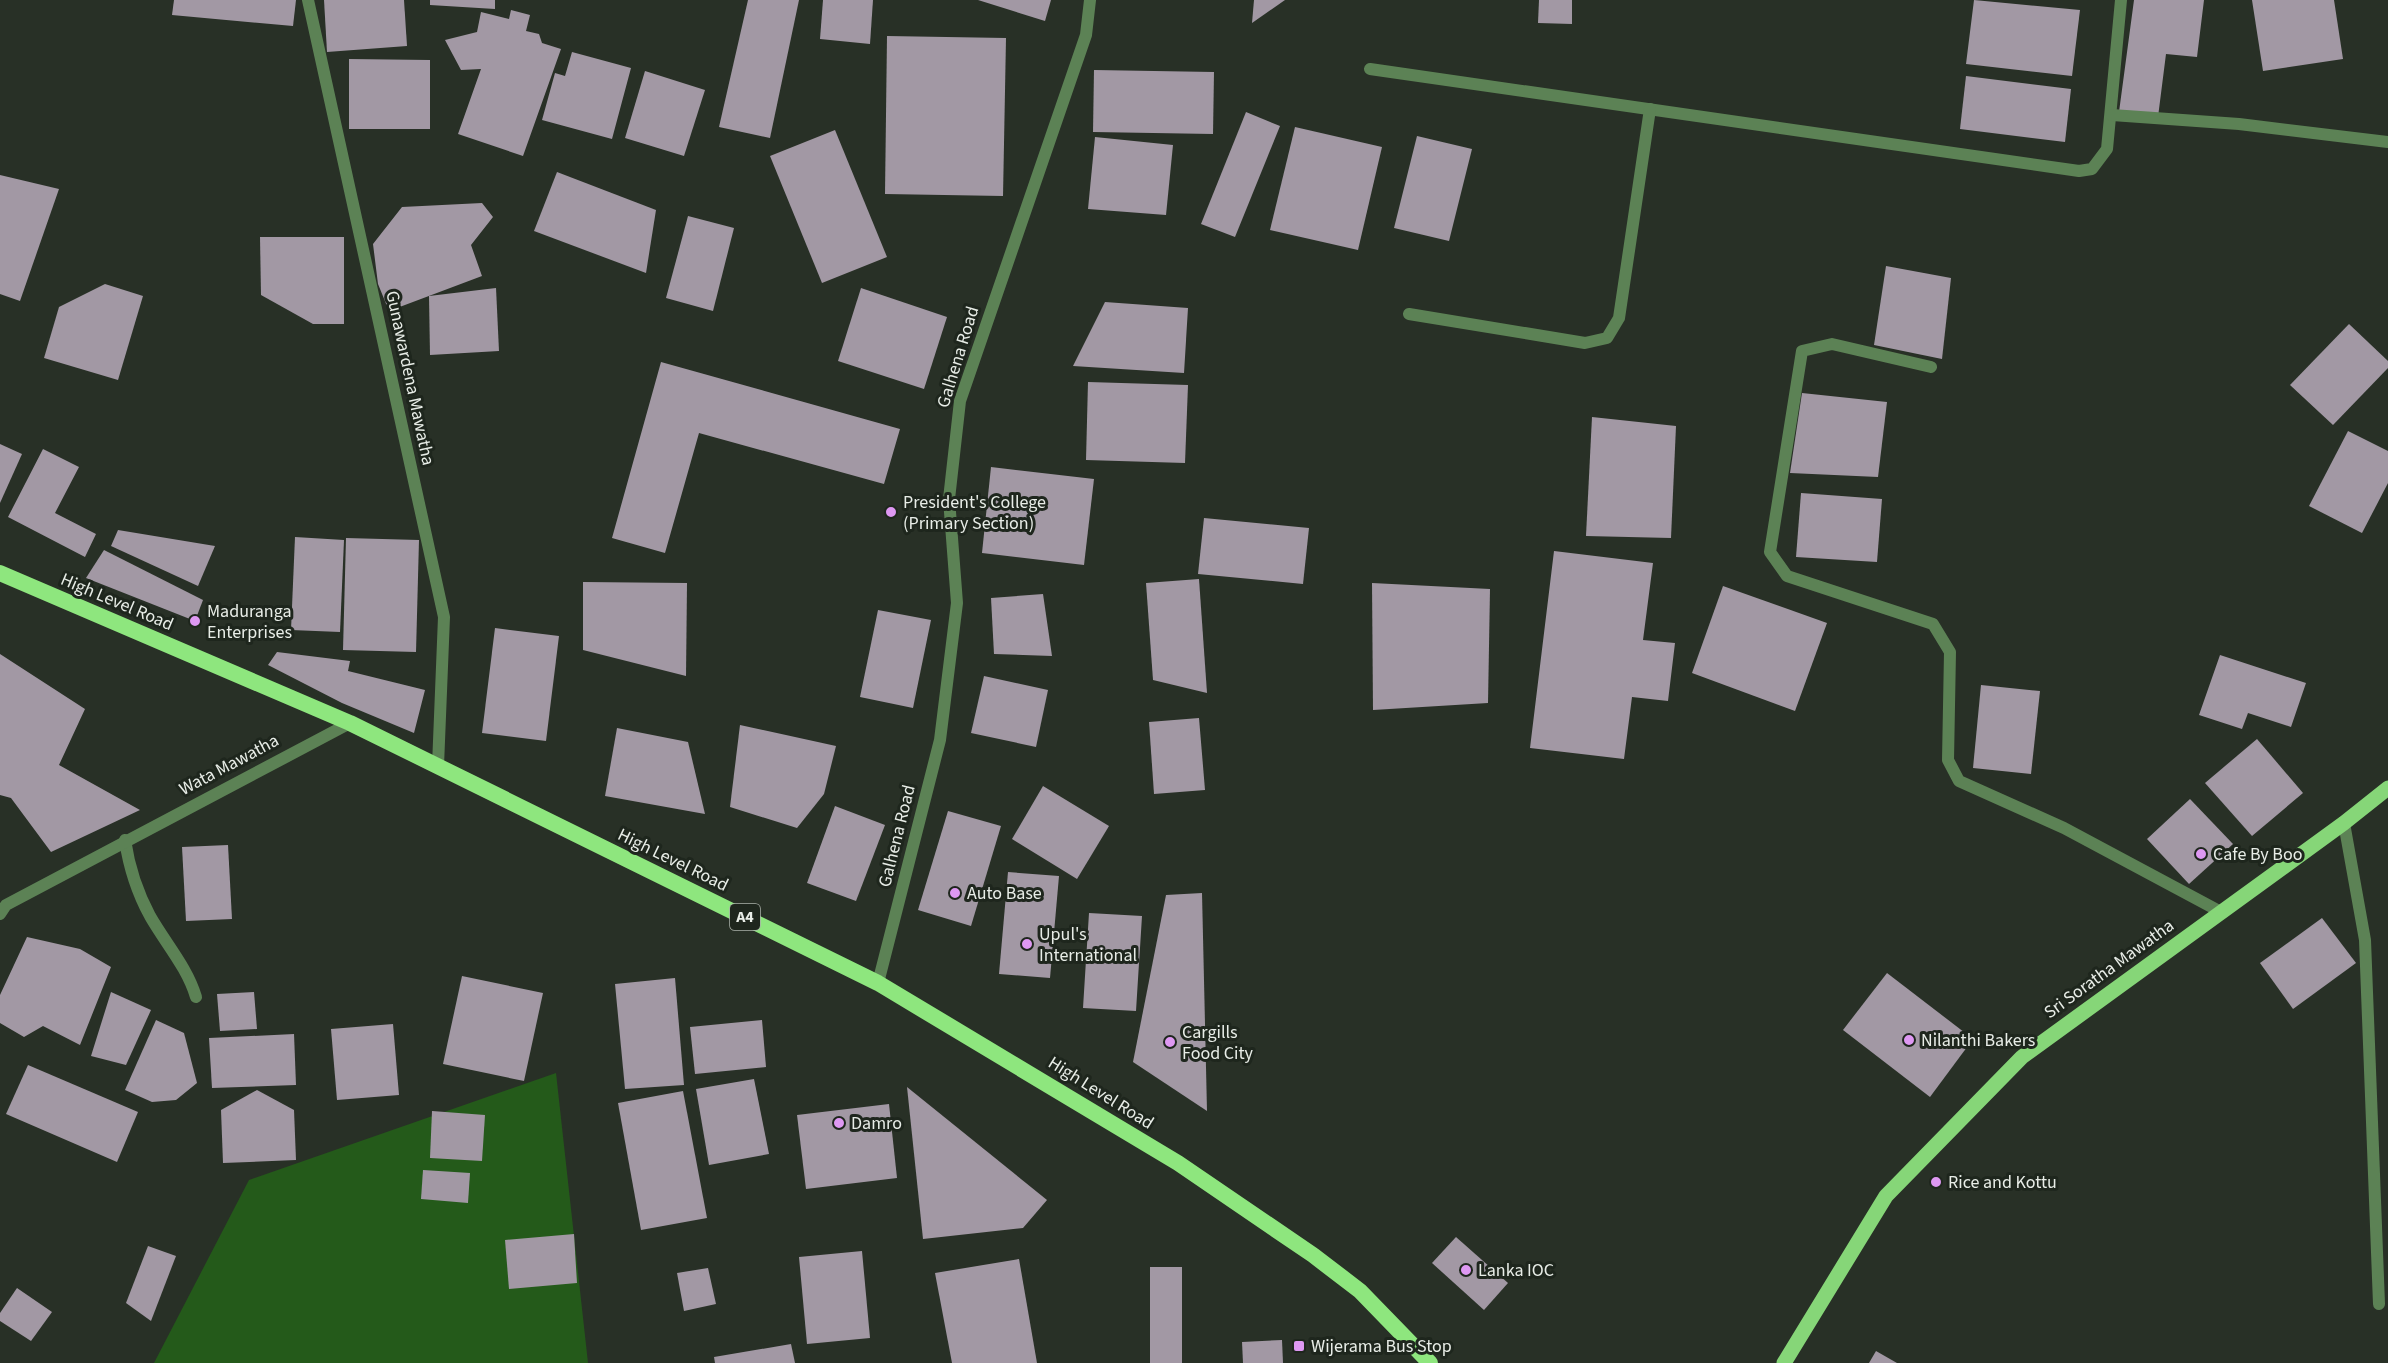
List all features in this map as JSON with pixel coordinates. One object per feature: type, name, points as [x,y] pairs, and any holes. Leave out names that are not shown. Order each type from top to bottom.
[{"type":"highway","name":"High Level Road","points":[[0,573],[350,723],[878,982],[1178,1163],[1313,1255],[1360,1291],[1430,1363]]},
{"type":"main road","name":"Sri Soratha Mawatha","points":[[1784,1363],[1886,1196],[2022,1057],[2344,823],[2388,788]]},
{"type":"street","name":"Gunawardena Mawatha","points":[[308,0],[444,618],[438,766]]},
{"type":"street","name":"Galhena Road","points":[[878,982],[940,740],[957,603],[949,499],[960,400],[1086,35],[1089,0]]},
{"type":"street","points":[[1370,69],[2079,171],[2092,169],[2107,149],[2121,0]]},
{"type":"street","points":[[1409,314],[1585,343],[1607,338],[1619,318],[1650,109]]},
{"type":"street","points":[[2112,115],[2239,124],[2388,142]]},
{"type":"street","points":[[1931,367],[1832,344],[1802,351],[1770,552],[1787,576],[1934,624],[1950,652],[1948,760],[1959,781],[2064,828],[2221,912]]},
{"type":"street","name":"Wata Mawatha","points":[[0,914],[6,905],[125,840],[350,723]]},
{"type":"street","points":[[2344,823],[2365,940],[2379,1304]]},
{"type":"street","points":[[125,840],[129,867],[139,892],[151,917],[190,976],[196,997]]},
{"type":"green space","points":[[556,1073],[588,1363],[154,1363],[249,1180]]},
{"type":"building","points":[[174,0],[296,0],[293,26],[172,15]]},
{"type":"building","points":[[324,0],[404,0],[407,46],[327,52]]},
{"type":"building","points":[[430,0],[495,0],[495,9],[430,5]]},
{"type":"building","points":[[748,0],[799,0],[770,138],[719,127]]},
{"type":"building","points":[[823,0],[873,0],[870,44],[820,39]]},
{"type":"building","points":[[978,0],[1051,0],[1045,21]]},
{"type":"building","points":[[1254,0],[1285,0],[1252,23]]},
{"type":"building","points":[[1539,0],[1572,0],[1572,24],[1538,23]]},
{"type":"building","points":[[1974,0],[2080,10],[2072,76],[1966,64]]},
{"type":"building","points":[[2134,0],[2204,0],[2197,57],[2166,54],[2158,117],[2119,112]]},
{"type":"building","points":[[2252,0],[2334,0],[2343,59],[2263,71]]},
{"type":"building","points":[[511,10],[530,15],[526,31],[539,34],[542,43],[561,49],[523,156],[458,134],[481,69],[461,70],[445,40],[477,32],[481,12],[509,19]]},
{"type":"building","points":[[887,36],[1006,38],[1003,196],[885,194]]},
{"type":"building","points":[[572,52],[631,68],[612,139],[542,120],[555,73],[565,76]]},
{"type":"building","points":[[349,59],[430,60],[430,129],[349,129]]},
{"type":"building","points":[[1094,70],[1214,72],[1213,134],[1093,132]]},
{"type":"building","points":[[645,71],[705,90],[684,156],[625,138]]},
{"type":"building","points":[[1966,76],[2071,89],[2065,142],[1960,129]]},
{"type":"building","points":[[1246,112],[1280,126],[1235,237],[1201,224]]},
{"type":"building","points":[[1295,127],[1382,147],[1358,250],[1270,230]]},
{"type":"building","points":[[835,130],[887,257],[822,283],[770,156]]},
{"type":"building","points":[[1417,136],[1472,149],[1449,241],[1394,228]]},
{"type":"building","points":[[1095,137],[1173,145],[1166,215],[1088,209]]},
{"type":"building","points":[[557,172],[656,210],[646,273],[534,231]]},
{"type":"building","points":[[0,175],[59,189],[20,301],[0,294]]},
{"type":"building","points":[[482,203],[493,217],[471,245],[482,276],[389,311],[378,284],[373,244],[402,207]]},
{"type":"building","points":[[688,216],[734,228],[713,311],[666,298]]},
{"type":"building","points":[[260,237],[344,237],[344,324],[313,324],[261,295]]},
{"type":"building","points":[[1886,266],[1951,278],[1942,359],[1874,345]]},
{"type":"building","points":[[105,284],[143,296],[118,380],[44,358],[59,307]]},
{"type":"building","points":[[496,288],[499,351],[430,355],[429,296]]},
{"type":"building","points":[[861,288],[947,317],[924,389],[838,361]]},
{"type":"building","points":[[1105,302],[1188,308],[1184,373],[1073,366]]},
{"type":"building","points":[[2349,324],[2388,361],[2388,368],[2333,425],[2290,385]]},
{"type":"building","points":[[661,362],[900,429],[884,484],[699,433],[665,553],[612,538]]},
{"type":"building","points":[[1088,382],[1188,385],[1185,463],[1086,460]]},
{"type":"building","points":[[1802,393],[1887,402],[1878,477],[1790,473]]},
{"type":"building","points":[[1592,417],[1676,426],[1671,538],[1586,536]]},
{"type":"building","points":[[2348,431],[2388,451],[2388,483],[2362,533],[2309,506]]},
{"type":"building","points":[[0,444],[22,454],[0,503]]},
{"type":"building","points":[[43,449],[79,467],[55,513],[96,534],[85,557],[8,517]]},
{"type":"building","points":[[991,467],[1094,479],[1084,565],[982,553]]},
{"type":"building","points":[[1801,493],[1882,499],[1877,562],[1796,557]]},
{"type":"building","points":[[1204,518],[1309,528],[1303,584],[1198,574]]},
{"type":"building","points":[[118,530],[215,546],[198,586],[111,546]]},
{"type":"building","points":[[295,537],[344,540],[340,632],[291,630]]},
{"type":"building","points":[[346,538],[419,540],[416,652],[343,650]]},
{"type":"building","points":[[104,550],[203,600],[195,621],[86,578]]},
{"type":"building","points":[[1554,551],[1653,563],[1643,640],[1675,643],[1668,701],[1632,697],[1624,759],[1530,748]]},
{"type":"building","points":[[1199,579],[1207,693],[1153,680],[1146,583]]},
{"type":"building","points":[[583,582],[687,583],[686,676],[583,650]]},
{"type":"building","points":[[1372,583],[1490,589],[1488,703],[1373,710]]},
{"type":"building","points":[[1723,586],[1827,623],[1795,711],[1692,673]]},
{"type":"building","points":[[1043,594],[1052,656],[994,654],[991,598]]},
{"type":"building","points":[[878,610],[931,620],[913,708],[860,697]]},
{"type":"building","points":[[495,628],[559,636],[546,741],[482,733]]},
{"type":"building","points":[[277,652],[350,661],[348,671],[425,690],[414,733],[342,703],[268,665]]},
{"type":"building","points":[[0,654],[85,709],[59,765],[140,810],[51,852],[11,798],[0,795]]},
{"type":"building","points":[[2220,655],[2306,683],[2291,727],[2248,713],[2242,729],[2199,715]]},
{"type":"building","points":[[984,676],[1048,690],[1036,747],[971,733]]},
{"type":"building","points":[[1981,685],[2040,691],[2031,774],[1973,768]]},
{"type":"building","points":[[1199,718],[1205,790],[1154,794],[1149,722]]},
{"type":"building","points":[[740,725],[836,746],[824,794],[797,828],[730,807]]},
{"type":"building","points":[[617,728],[688,742],[705,814],[605,796]]},
{"type":"building","points":[[2257,739],[2303,793],[2252,836],[2205,783]]},
{"type":"building","points":[[1043,786],[1109,826],[1077,879],[1012,839]]},
{"type":"building","points":[[2190,799],[2233,844],[2189,884],[2147,839]]},
{"type":"building","points":[[835,806],[885,825],[856,901],[807,883]]},
{"type":"building","points":[[948,811],[1001,826],[971,926],[918,910]]},
{"type":"building","points":[[228,845],[232,919],[186,921],[182,847]]},
{"type":"building","points":[[1008,872],[1059,876],[1050,978],[999,974]]},
{"type":"building","points":[[1202,893],[1207,1111],[1133,1062],[1166,895]]},
{"type":"building","points":[[1089,913],[1142,916],[1136,1011],[1083,1008]]},
{"type":"building","points":[[2322,918],[2356,963],[2293,1009],[2260,963]]},
{"type":"building","points":[[27,937],[80,949],[111,967],[80,1045],[43,1026],[24,1037],[0,1023],[0,995]]},
{"type":"building","points":[[1887,973],[1973,1039],[1930,1097],[1843,1030]]},
{"type":"building","points":[[462,976],[543,993],[524,1081],[443,1064]]},
{"type":"building","points":[[675,978],[684,1085],[625,1089],[615,984]]},
{"type":"building","points":[[111,992],[151,1010],[126,1065],[91,1056]]},
{"type":"building","points":[[254,992],[257,1029],[220,1031],[217,994]]},
{"type":"building","points":[[156,1020],[184,1033],[197,1083],[176,1100],[152,1102],[125,1090]]},
{"type":"building","points":[[762,1020],[766,1067],[695,1074],[690,1027]]},
{"type":"building","points":[[393,1024],[399,1095],[337,1100],[331,1029]]},
{"type":"building","points":[[294,1034],[296,1085],[212,1088],[209,1038]]},
{"type":"building","points":[[28,1065],[138,1112],[117,1162],[6,1114]]},
{"type":"building","points":[[754,1079],[769,1154],[709,1165],[696,1089]]},
{"type":"building","points":[[907,1087],[1047,1200],[1023,1228],[923,1239]]},
{"type":"building","points":[[257,1090],[294,1110],[296,1160],[223,1163],[221,1110]]},
{"type":"building","points":[[683,1091],[707,1218],[641,1230],[618,1103]]},
{"type":"building","points":[[889,1104],[897,1178],[806,1189],[797,1115]]},
{"type":"building","points":[[432,1111],[485,1115],[482,1161],[430,1158]]},
{"type":"building","points":[[423,1170],[470,1173],[468,1203],[421,1199]]},
{"type":"building","points":[[574,1234],[577,1283],[509,1289],[505,1240]]},
{"type":"building","points":[[1456,1237],[1508,1283],[1484,1310],[1432,1263]]},
{"type":"building","points":[[148,1246],[176,1256],[151,1321],[126,1303]]},
{"type":"building","points":[[862,1251],[870,1338],[807,1344],[799,1257]]},
{"type":"building","points":[[1019,1259],[1037,1363],[952,1363],[935,1273]]},
{"type":"building","points":[[1150,1267],[1182,1267],[1182,1363],[1150,1363]]},
{"type":"building","points":[[708,1268],[716,1304],[684,1311],[677,1273]]},
{"type":"building","points":[[17,1288],[52,1312],[31,1341],[0,1321],[0,1313]]},
{"type":"building","points":[[1282,1340],[1283,1363],[1243,1363],[1242,1342]]},
{"type":"building","points":[[791,1344],[795,1363],[715,1363],[714,1357]]},
{"type":"building","points":[[1876,1351],[1897,1363],[1869,1363]]},
{"type":"place","name":"President's College (Primary Section)","points":[[891,512]]},
{"type":"place","name":"Maduranga Enterprises","points":[[195,621]]},
{"type":"place","name":"Cafe By Boo","points":[[2201,854]]},
{"type":"place","name":"Auto Base","points":[[955,893]]},
{"type":"place","name":"Upul's International","points":[[1027,944]]},
{"type":"place","name":"Nilanthi Bakers","points":[[1909,1040]]},
{"type":"place","name":"Cargills Food City","points":[[1170,1042]]},
{"type":"place","name":"Damro","points":[[839,1123]]},
{"type":"place","name":"Rice and Kottu","points":[[1936,1182]]},
{"type":"place","name":"Lanka IOC","points":[[1466,1270]]},
{"type":"place","name":"Wijerama Bus Stop","points":[[1299,1346]]}]
